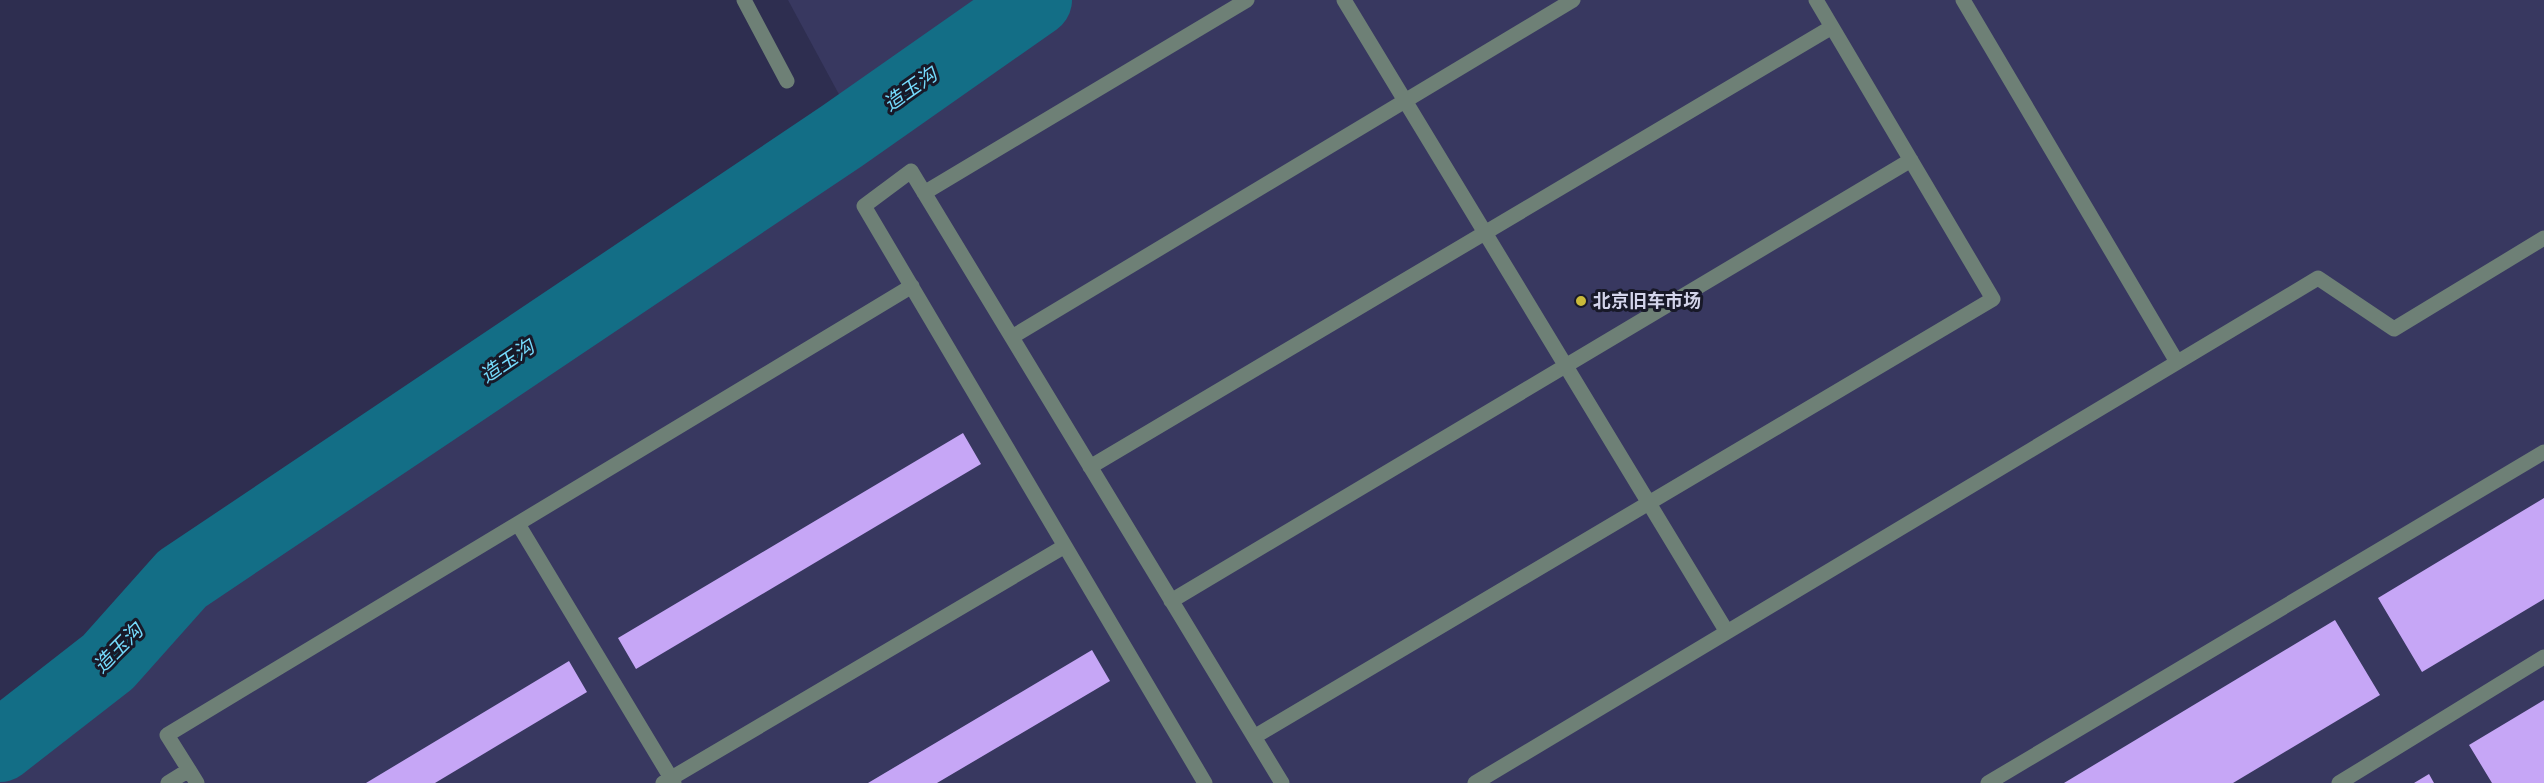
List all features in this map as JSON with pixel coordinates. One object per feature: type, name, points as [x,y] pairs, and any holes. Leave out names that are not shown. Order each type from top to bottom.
[{"type":"street","points":[[744,0],[786,81]]},
{"type":"street","points":[[924,193],[1247,0]]},
{"type":"street","points":[[1344,0],[1727,632]]},
{"type":"street","points":[[1012,337],[1573,0]]},
{"type":"street","points":[[1254,737],[1993,299],[1816,0]]},
{"type":"street","points":[[1963,0],[2176,362]]},
{"type":"street","points":[[1090,467],[1832,27]]},
{"type":"street","points":[[1171,601],[1911,160]]},
{"type":"street","points":[[1204,783],[864,206],[911,171],[1282,783]]},
{"type":"street","points":[[1475,783],[2318,278],[2394,329],[2544,238]]},
{"type":"street","points":[[168,783],[193,776],[167,735],[912,286]]},
{"type":"street","points":[[1988,783],[2544,452]]},
{"type":"street","points":[[518,524],[669,781],[1065,546]]},
{"type":"street","points":[[2339,783],[2544,657]]},
{"type":"shaded area","points":[[788,0],[1006,0],[848,111]]},
{"type":"shaded area","name":"北京旧车市场","points":[[1050,0],[2544,0],[2544,783],[0,783],[0,780],[129,683],[186,602]]},
{"type":"building","points":[[963,433],[981,464],[636,669],[618,638]]},
{"type":"building","points":[[2544,498],[2544,599],[2422,672],[2378,598]]},
{"type":"building","points":[[2335,620],[2380,695],[2233,783],[2064,783]]},
{"type":"building","points":[[1092,650],[1110,681],[937,783],[868,783]]},
{"type":"building","points":[[569,661],[587,692],[435,783],[366,783]]},
{"type":"building","points":[[2544,700],[2544,783],[2492,783],[2469,745]]},
{"type":"building","points":[[2429,774],[2434,783],[2414,783]]},
{"type":"waterway","name":"造玉沟","points":[[0,746],[108,662],[182,579],[842,136],[1036,0]]},
{"type":"place","name":"北京旧车市场","points":[[1581,301]]}]
